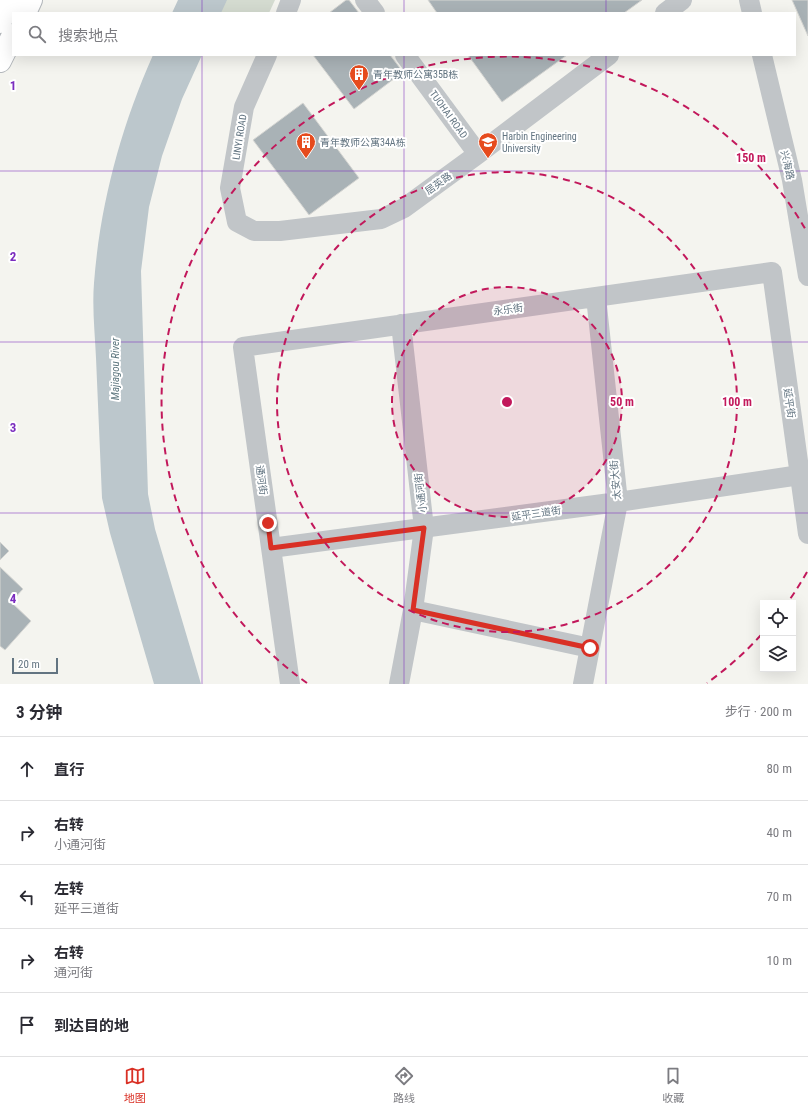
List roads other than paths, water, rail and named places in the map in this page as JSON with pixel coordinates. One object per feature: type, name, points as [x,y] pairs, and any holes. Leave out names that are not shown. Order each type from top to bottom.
[{"type":"main road","points":[[0,22],[12,0]]},
{"type":"main road","points":[[25,12],[31,0]]},
{"type":"main road","points":[[0,61],[12,38]]},
{"type":"street","points":[[286,12],[292,0]]},
{"type":"street","points":[[365,0],[374,12]]},
{"type":"street","points":[[666,12],[682,0]]},
{"type":"street","points":[[749,0],[752,12]]},
{"type":"street","name":"LINYI ROAD","points":[[237,222],[230,188],[244,107],[267,56]]},
{"type":"street","name":"TUOHAI ROAD","points":[[406,56],[478,154]]},
{"type":"street","name":"居英路","points":[[237,222],[254,231],[280,231],[381,219],[404,208],[608,56]]},
{"type":"street","name":"兴海路","points":[[762,56],[792,180],[808,276]]},
{"type":"street","name":"永乐街","points":[[243,347],[772,272]]},
{"type":"street","name":"延平街","points":[[772,272],[808,534]]},
{"type":"street","name":"太安大街","points":[[583,684],[618,502],[596,297]]},
{"type":"street","name":"小通河街","points":[[399,684],[413,610],[424,528],[401,324]]},
{"type":"street","name":"通河街","points":[[243,347],[290,684]]},
{"type":"street","name":"延平三道街","points":[[271,548],[618,502],[800,475]]},
{"type":"street","points":[[413,610],[590,648]]},
{"type":"water","points":[[178,0],[227,0],[221,12],[172,12]]},
{"type":"water","name":"Majiagou River","points":[[153,56],[202,56],[182,99],[162,156],[149,207],[141,271],[148,494],[155,529],[201,684],[154,684],[110,533],[102,498],[93,292],[101,224],[107,195],[122,138]]},
{"type":"place","name":"青年教师公寓35B栋","points":[[359,91]]},
{"type":"place","name":"青年教师公寓34A栋","points":[[306,159]]},
{"type":"place","name":"Harbin Engineering University","points":[[488,159]]}]
